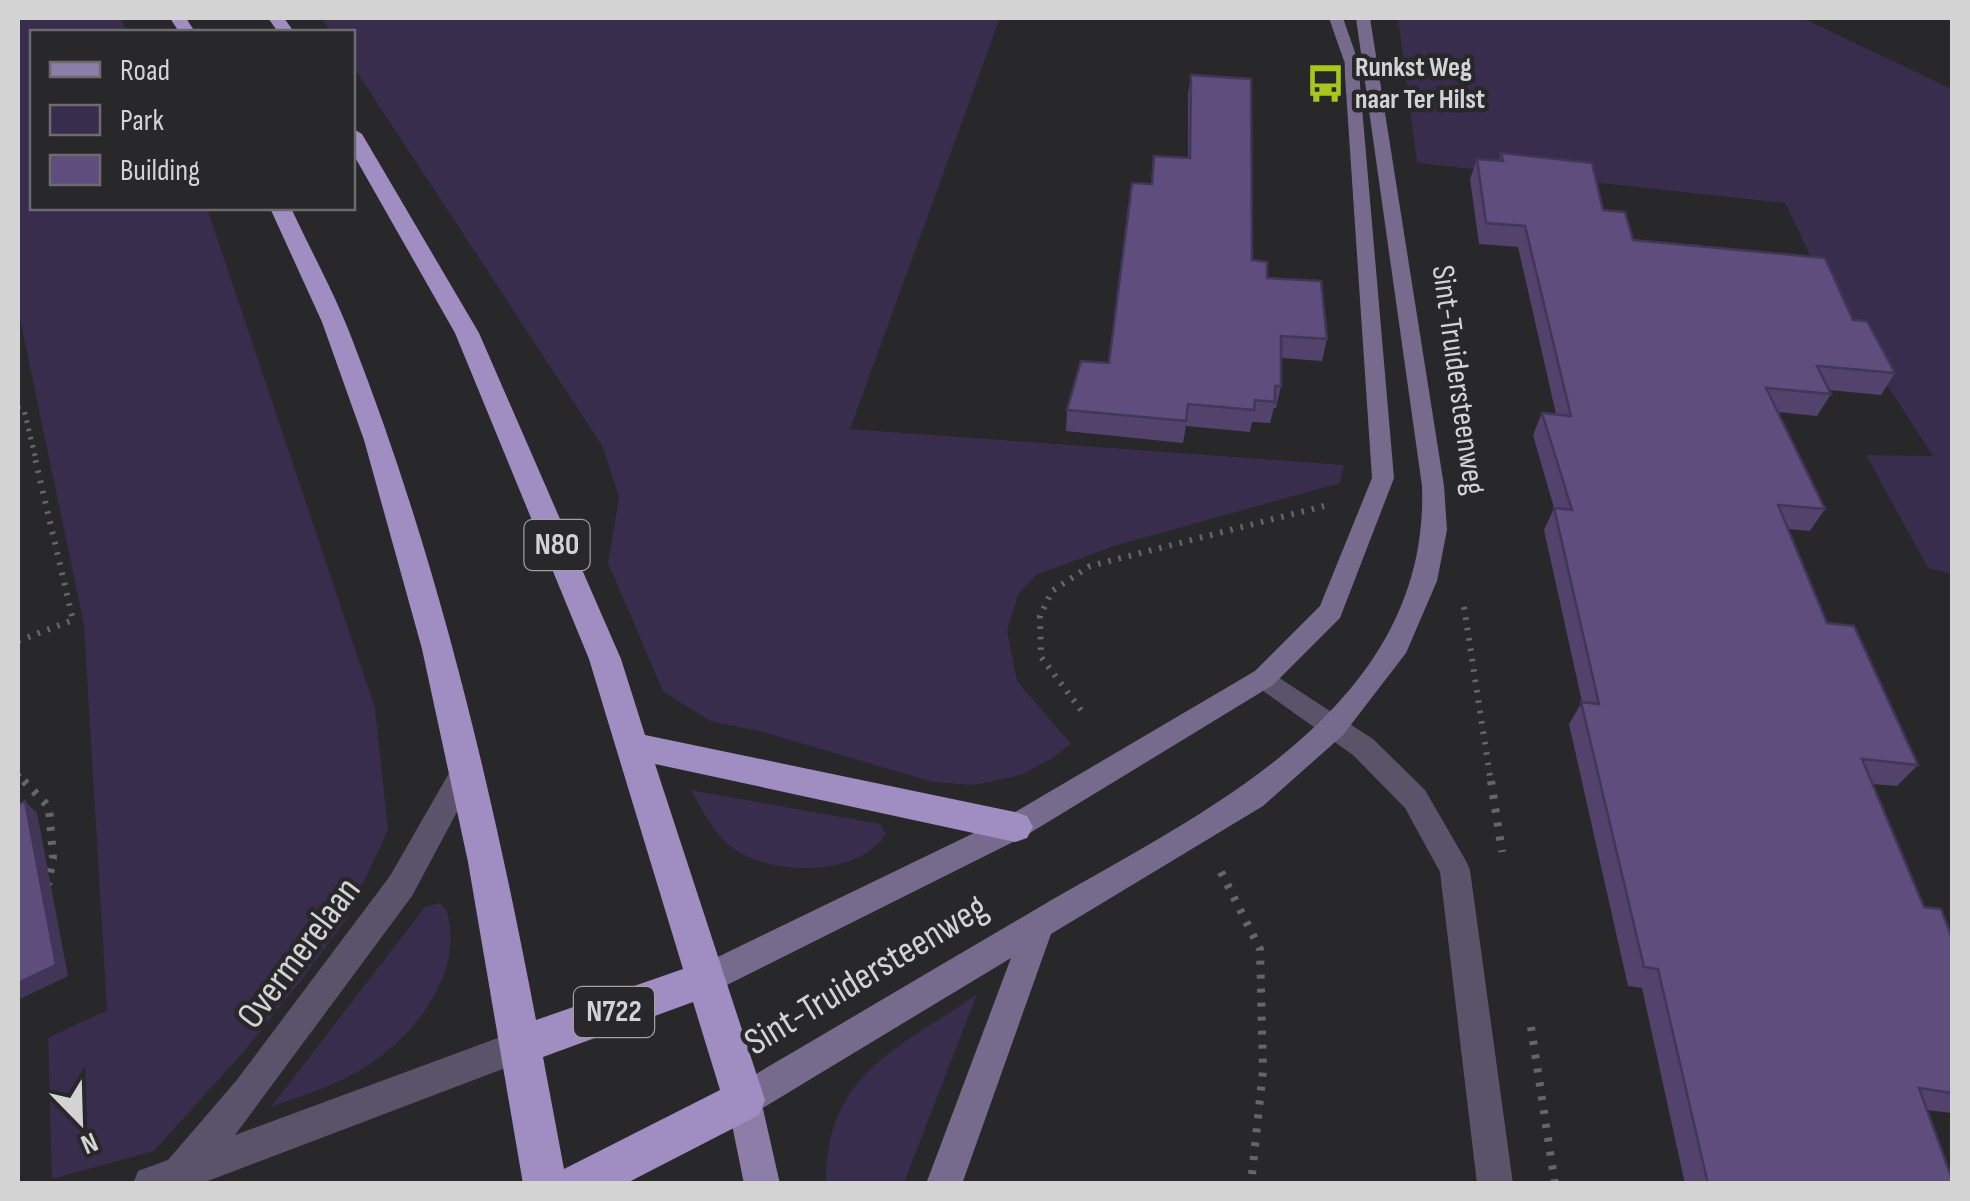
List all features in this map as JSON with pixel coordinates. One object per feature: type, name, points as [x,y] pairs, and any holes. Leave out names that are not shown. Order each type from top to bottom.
[{"type":"highway","name":"N80","points":[[355,139],[467,333],[605,659],[706,979]]},
{"type":"highway","points":[[281,210],[339,336],[399,508],[466,769],[522,1045],[545,1184]]},
{"type":"highway","points":[[630,745],[1015,828]]},
{"type":"highway","name":"Sint-Truidersteenweg","points":[[522,1045],[706,979],[744,1100],[579,1184]]},
{"type":"main road","name":"Sint-Truidersteenweg","points":[[706,979],[1015,828],[1264,678],[1331,611],[1384,478],[1351,61],[1336,18]]},
{"type":"main road","name":"Sint-Truidersteenweg","points":[[762,1184],[744,1100],[1253,796],[1332,727],[1397,646],[1426,581],[1435,530],[1433,486],[1363,18]]},
{"type":"main road","points":[[944,1184],[1039,924]]},
{"type":"street","points":[[1264,678],[1363,747],[1415,799],[1455,870],[1495,1184]]},
{"type":"street","name":"Overmerelaan","points":[[166,1178],[248,1094],[402,886],[466,769]]},
{"type":"street","name":"Overmerelaan","points":[[166,1178],[522,1045]]},
{"type":"path","points":[[18,408],[24,410],[73,620],[18,641]]},
{"type":"path","points":[[1080,710],[1041,658],[1040,616],[1052,590],[1090,566],[1345,500],[1384,478]]},
{"type":"path","points":[[1464,604],[1505,868]]},
{"type":"path","points":[[18,775],[48,807],[54,858],[47,895]]},
{"type":"path","points":[[1221,872],[1260,949],[1263,1070],[1251,1184]]},
{"type":"path","points":[[1529,1017],[1556,1184]]},
{"type":"green space","points":[[18,18],[120,18],[126,30],[30,30],[30,210],[208,210],[375,708],[388,830],[347,918],[247,1048],[154,1151],[52,1179],[48,1038],[107,1010],[84,625],[18,309]]},
{"type":"green space","points":[[321,18],[1000,18],[850,429],[1344,465],[1340,483],[1114,546],[1036,575],[1018,595],[1007,631],[1017,681],[1071,744],[1021,775],[974,785],[933,782],[763,732],[710,721],[663,691],[608,563],[619,498],[603,447],[355,69],[355,30],[330,30]]},
{"type":"green space","points":[[1398,18],[1802,18],[1952,89],[1952,574],[1928,568],[1866,455],[1933,456],[1832,301],[1785,203],[1417,163]]},
{"type":"green space","points":[[691,790],[880,824],[886,834],[855,859],[835,865],[812,868],[767,863],[731,847],[708,820]]},
{"type":"green space","points":[[439,903],[446,909],[449,954],[434,997],[420,1017],[388,1051],[359,1071],[271,1107],[425,907]]},
{"type":"green space","points":[[977,994],[904,1183],[826,1183],[829,1145],[838,1115],[853,1089],[895,1049]]},
{"type":"building","points":[[1191,75],[1251,79],[1252,260],[1267,262],[1267,278],[1321,281],[1327,339],[1281,336],[1281,386],[1275,386],[1275,402],[1255,400],[1254,410],[1188,404],[1186,421],[1067,410],[1081,361],[1109,363],[1132,183],[1152,184],[1154,156],[1190,158]]},
{"type":"building","points":[[1501,153],[1592,163],[1603,210],[1625,212],[1633,240],[1825,258],[1853,320],[1867,321],[1895,373],[1817,366],[1831,394],[1766,388],[1825,509],[1778,505],[1827,623],[1854,626],[1918,765],[1862,759],[1924,907],[1941,909],[1952,938],[1952,1093],[1919,1088],[1952,1184],[1708,1184],[1658,969],[1644,967],[1581,702],[1599,704],[1554,508],[1572,510],[1542,413],[1571,416],[1525,226],[1486,223],[1477,159],[1503,161]]},
{"type":"building","points":[[25,801],[56,965],[18,983],[18,805]]},
{"type":"place","name":"Runkst Weg naar Ter Hilst","points":[[1325,83]]}]
